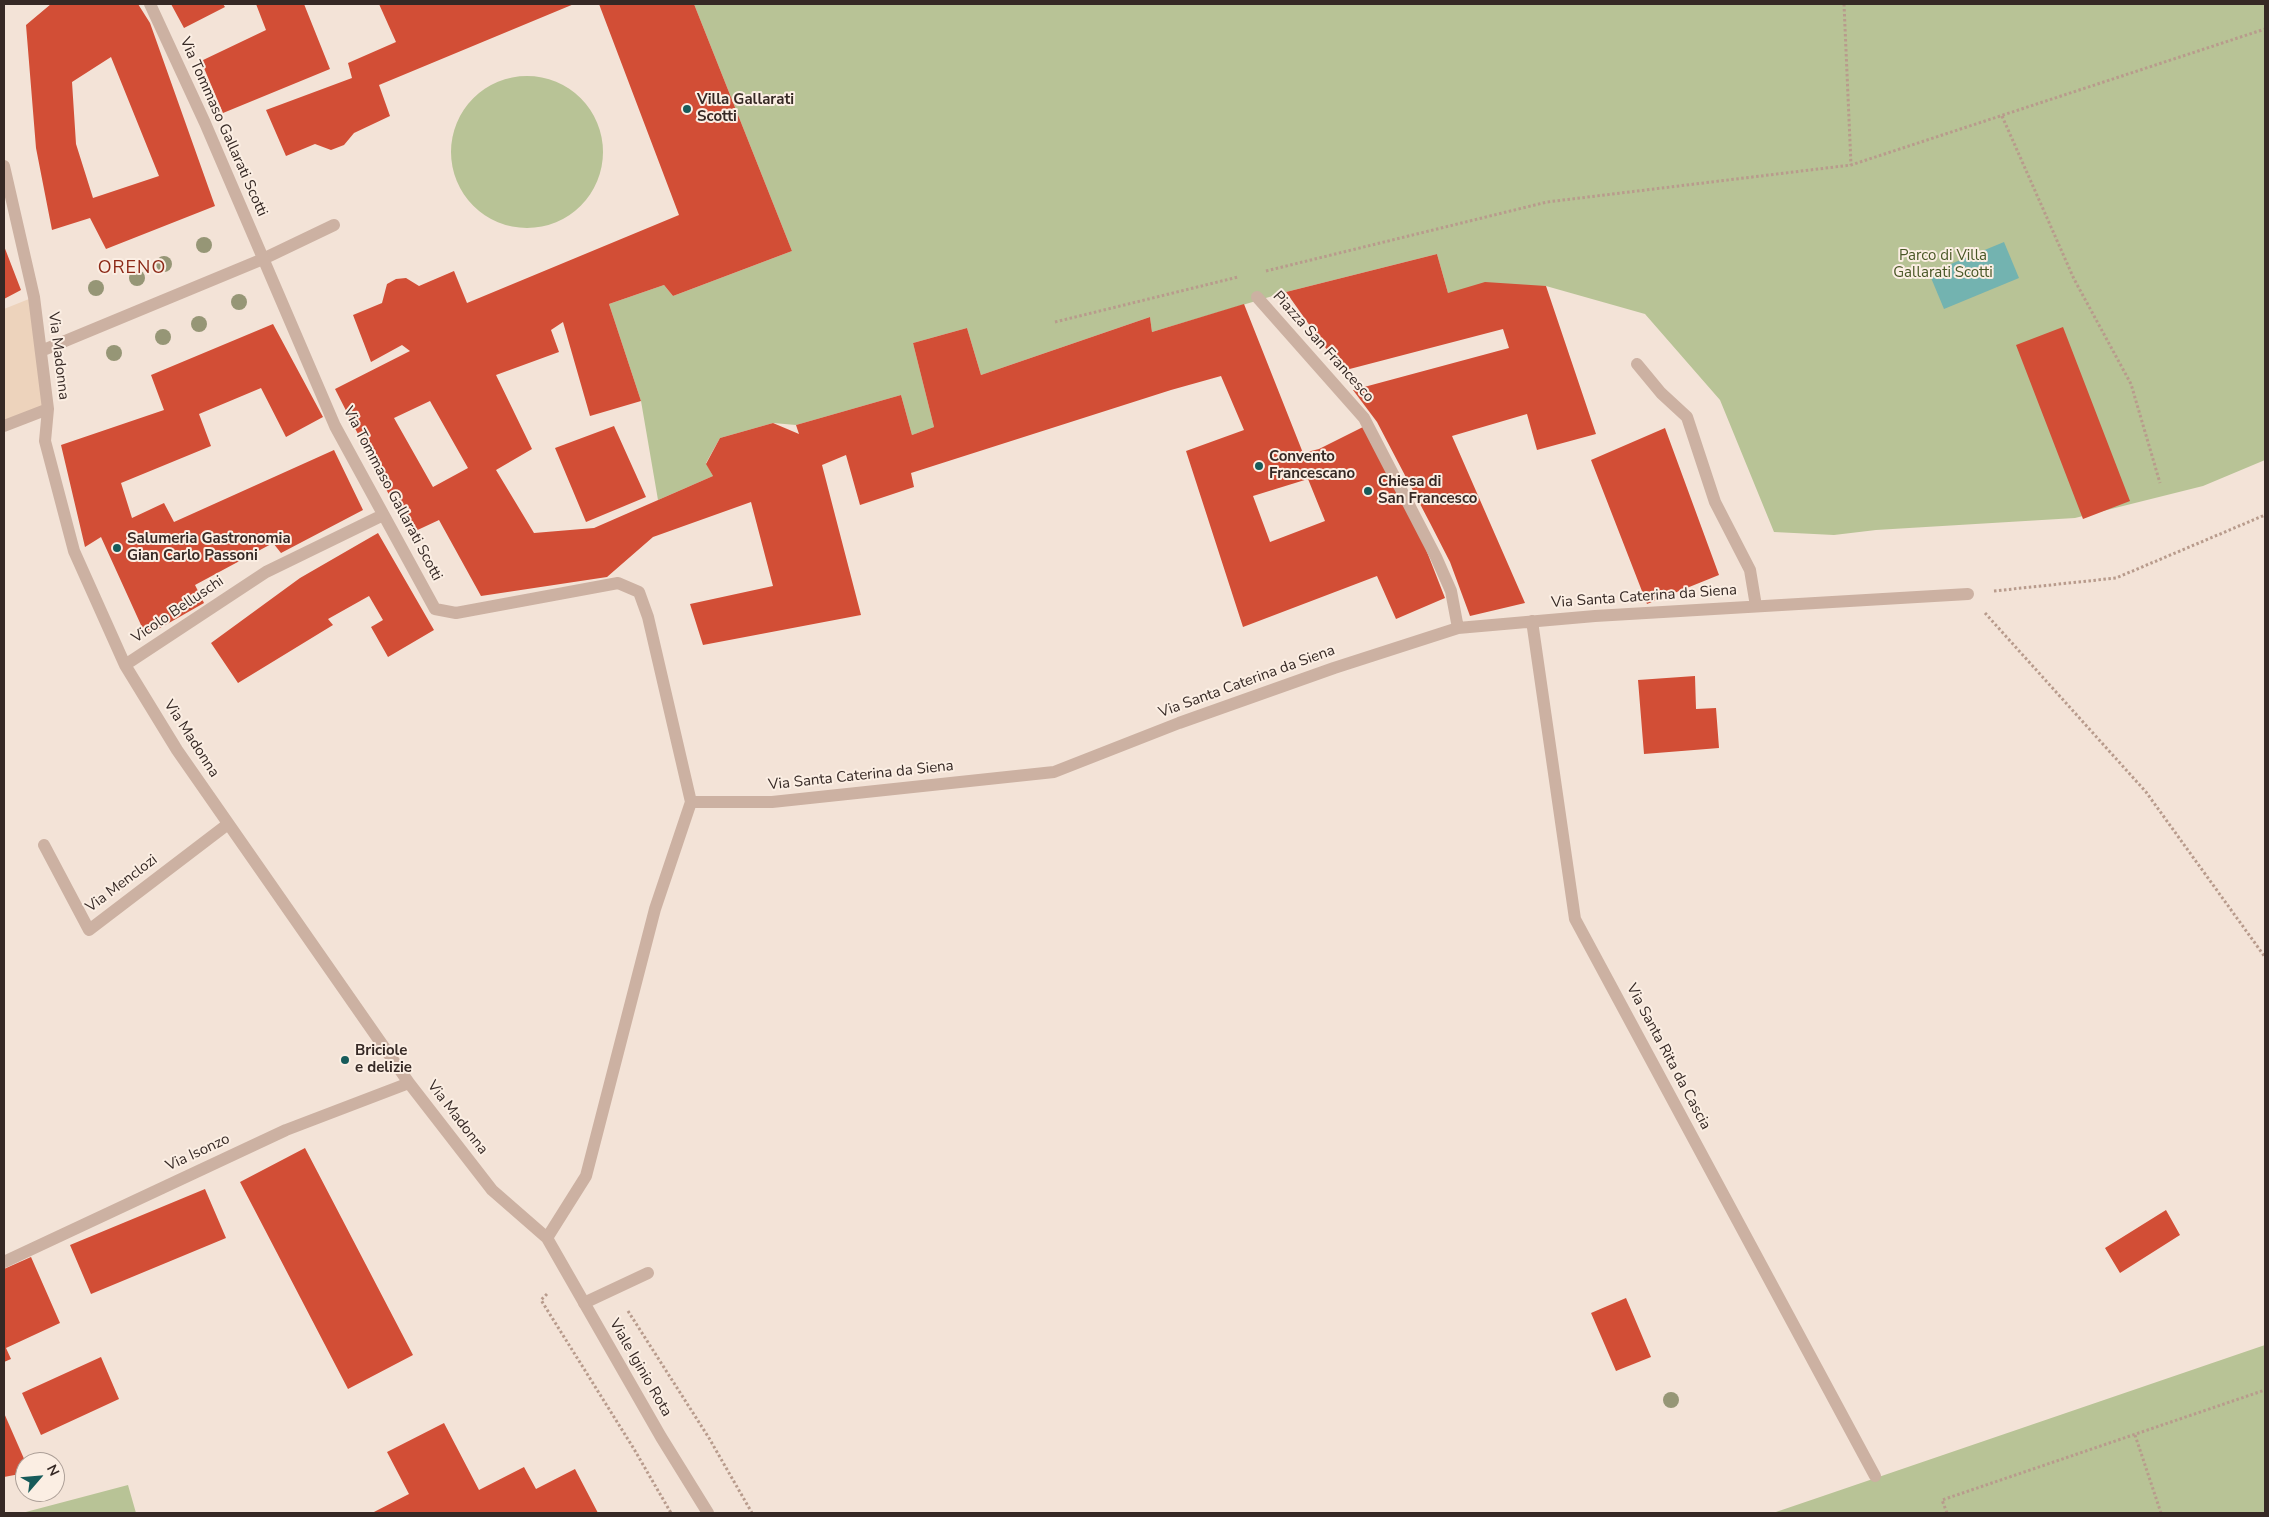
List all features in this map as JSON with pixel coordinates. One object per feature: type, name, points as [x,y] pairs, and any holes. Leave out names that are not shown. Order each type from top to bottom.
[{"type":"street","name":"Via Tommaso Gallarati Scotti","points":[[150,4],[206,123],[335,426],[435,609],[456,613],[618,583],[639,592],[648,617],[691,802]]},
{"type":"street","name":"Via Madonna","points":[[4,166],[34,297],[48,408],[45,441],[74,551],[125,665],[177,750],[409,1083],[492,1190],[546,1238]]},
{"type":"street","points":[[41,351],[263,258],[334,225]]},
{"type":"street","name":"Piazza San Francesco","points":[[1257,297],[1364,418],[1436,557],[1451,591],[1458,628]]},
{"type":"street","points":[[1637,364],[1661,393],[1687,417],[1715,502],[1750,570],[1756,606]]},
{"type":"street","points":[[4,426],[48,408]]},
{"type":"street","name":"Vicolo Belluschi","points":[[125,665],[266,572],[383,515]]},
{"type":"street","name":"Via Santa Caterina da Siena","points":[[691,802],[772,802],[1054,772],[1334,668],[1458,628],[1532,621],[1756,606],[1968,594]]},
{"type":"street","name":"Via Santa Rita da Cascia","points":[[1532,621],[1575,919],[1875,1476]]},
{"type":"street","points":[[546,1238],[586,1176],[656,909],[691,802]]},
{"type":"street","name":"Via Menclozi","points":[[44,845],[89,930],[228,824]]},
{"type":"street","name":"Via Isonzo","points":[[4,1262],[286,1130],[409,1083]]},
{"type":"street","name":"Viale Iginio Rota","points":[[546,1238],[708,1513]]},
{"type":"street","points":[[584,1303],[648,1273]]},
{"type":"path","points":[[1844,4],[1852,165]]},
{"type":"path","points":[[1258,272],[1547,202],[1852,165],[2265,29]]},
{"type":"path","points":[[2002,116],[2074,279],[2131,384],[2160,483]]},
{"type":"path","points":[[1056,322],[1239,277]]},
{"type":"path","points":[[1968,594],[2116,578],[2265,515]]},
{"type":"path","points":[[1968,594],[2146,792],[2265,957]]},
{"type":"path","points":[[567,1274],[541,1300],[634,1449],[671,1513]]},
{"type":"path","points":[[615,1290],[709,1438],[752,1513]]},
{"type":"path","points":[[1947,1513],[1942,1500],[2265,1390]]},
{"type":"path","points":[[2134,1435],[2161,1513]]},
{"type":"green space","name":"Parco di Villa Gallarati Scotti","points":[[694,4],[2265,4],[2265,460],[2203,486],[2075,518],[1876,530],[1834,535],[1774,532],[1720,400],[1645,314],[1546,286],[1448,293],[1437,254],[1286,292],[1152,332],[1150,317],[981,375],[967,328],[913,343],[934,427],[912,435],[901,395],[796,425],[773,423],[720,438],[706,463],[713,476],[658,500],[641,401],[609,304],[664,285],[673,296],[792,251]]},
{"type":"green space","points":[[527,76],[542,77],[556,81],[569,88],[581,98],[591,110],[598,123],[602,137],[602,167],[598,181],[591,194],[581,206],[569,216],[556,223],[542,227],[527,228],[512,227],[498,223],[485,216],[473,206],[463,194],[456,181],[452,167],[451,152],[452,137],[456,123],[463,110],[473,98],[485,88],[498,81],[512,77]]},
{"type":"green space","points":[[2265,1345],[2265,1513],[1773,1513],[1823,1496]]},
{"type":"green space","points":[[128,1485],[136,1513],[22,1513]]},
{"type":"shaded area","points":[[34,297],[48,409],[4,426],[4,309]]},
{"type":"water","points":[[2004,242],[2019,278],[1944,309],[1929,273]]},
{"type":"building","points":[[51,4],[138,4],[150,23],[215,206],[106,249],[90,218],[52,230],[36,148],[26,25]],"holes":[[[111,57],[159,176],[93,198],[76,144],[72,82]]]},
{"type":"building","points":[[171,4],[223,4],[225,7],[184,28]]},
{"type":"building","points":[[256,4],[304,4],[330,69],[223,113],[201,61],[266,30]]},
{"type":"building","points":[[379,4],[574,4],[379,85],[390,116],[354,133],[344,145],[331,150],[315,144],[286,156],[266,110],[352,78],[348,63],[396,42]]},
{"type":"building","points":[[599,4],[694,4],[792,251],[673,296],[664,285],[609,304],[641,401],[590,416],[563,322],[551,330],[559,352],[496,375],[532,449],[496,470],[534,533],[594,528],[713,476],[706,464],[720,438],[773,423],[799,434],[796,425],[901,395],[912,435],[934,427],[913,343],[967,328],[981,375],[1150,317],[1152,332],[1244,304],[1303,453],[1319,449],[1363,427],[1420,534],[1445,598],[1396,619],[1377,576],[1243,627],[1186,451],[1244,430],[1221,376],[1171,390],[911,473],[914,487],[860,505],[846,455],[822,465],[861,615],[703,645],[690,604],[773,586],[751,502],[653,537],[607,577],[481,596],[439,520],[409,534],[335,389],[410,351],[402,345],[371,362],[353,315],[382,303],[387,284],[396,279],[406,278],[419,286],[454,271],[467,303],[679,215]],"holes":[[[430,401],[468,468],[433,487],[394,418]],[[1308,479],[1325,521],[1270,542],[1253,496]]]},
{"type":"building","points":[[4,246],[21,290],[4,299]]},
{"type":"building","points":[[1437,254],[1448,293],[1485,282],[1546,286],[1596,434],[1537,450],[1527,414],[1452,436],[1525,603],[1470,616],[1450,562],[1430,523],[1377,422],[1353,390],[1509,348],[1503,329],[1342,371],[1286,292]]},
{"type":"building","points":[[273,324],[323,417],[286,437],[261,388],[199,414],[211,446],[121,483],[132,518],[164,503],[174,522],[334,450],[363,510],[281,553],[273,543],[195,585],[204,603],[146,636],[101,537],[85,547],[61,445],[164,410],[151,375]]},
{"type":"building","points":[[2063,327],[2130,501],[2083,519],[2016,345]]},
{"type":"building","points":[[614,426],[646,497],[586,522],[555,448]]},
{"type":"building","points":[[1665,428],[1719,575],[1647,604],[1591,460]]},
{"type":"building","points":[[378,533],[434,630],[388,657],[371,627],[383,620],[369,596],[328,619],[333,625],[238,683],[211,643],[300,578]]},
{"type":"building","points":[[1695,676],[1696,709],[1716,708],[1719,748],[1644,754],[1638,680]]},
{"type":"building","points":[[305,1148],[413,1355],[348,1389],[240,1182]]},
{"type":"building","points":[[205,1189],[226,1238],[91,1294],[70,1245]]},
{"type":"building","points":[[2166,1210],[2180,1235],[2120,1273],[2105,1248]]},
{"type":"building","points":[[31,1257],[60,1323],[6,1348],[11,1359],[4,1362],[4,1269]]},
{"type":"building","points":[[1626,1298],[1651,1357],[1616,1371],[1591,1313]]},
{"type":"building","points":[[101,1357],[119,1399],[41,1435],[22,1393]]},
{"type":"building","points":[[4,1413],[21,1452],[15,1452],[15,1475],[4,1477]]},
{"type":"building","points":[[444,1423],[479,1490],[524,1467],[536,1489],[575,1469],[598,1513],[372,1513],[409,1494],[387,1452]]},
{"type":"place","name":"Villa Gallarati Scotti","points":[[687,109]]},
{"type":"place","name":"Convento Francescano","points":[[1259,466]]},
{"type":"place","name":"Chiesa di San Francesco","points":[[1368,491]]},
{"type":"place","name":"Salumeria Gastronomia Gian Carlo Passoni","points":[[117,548]]},
{"type":"place","name":"Briciole e delizie","points":[[345,1060]]},
{"type":"district","name":"ORENO","points":[[132,269]]}]
